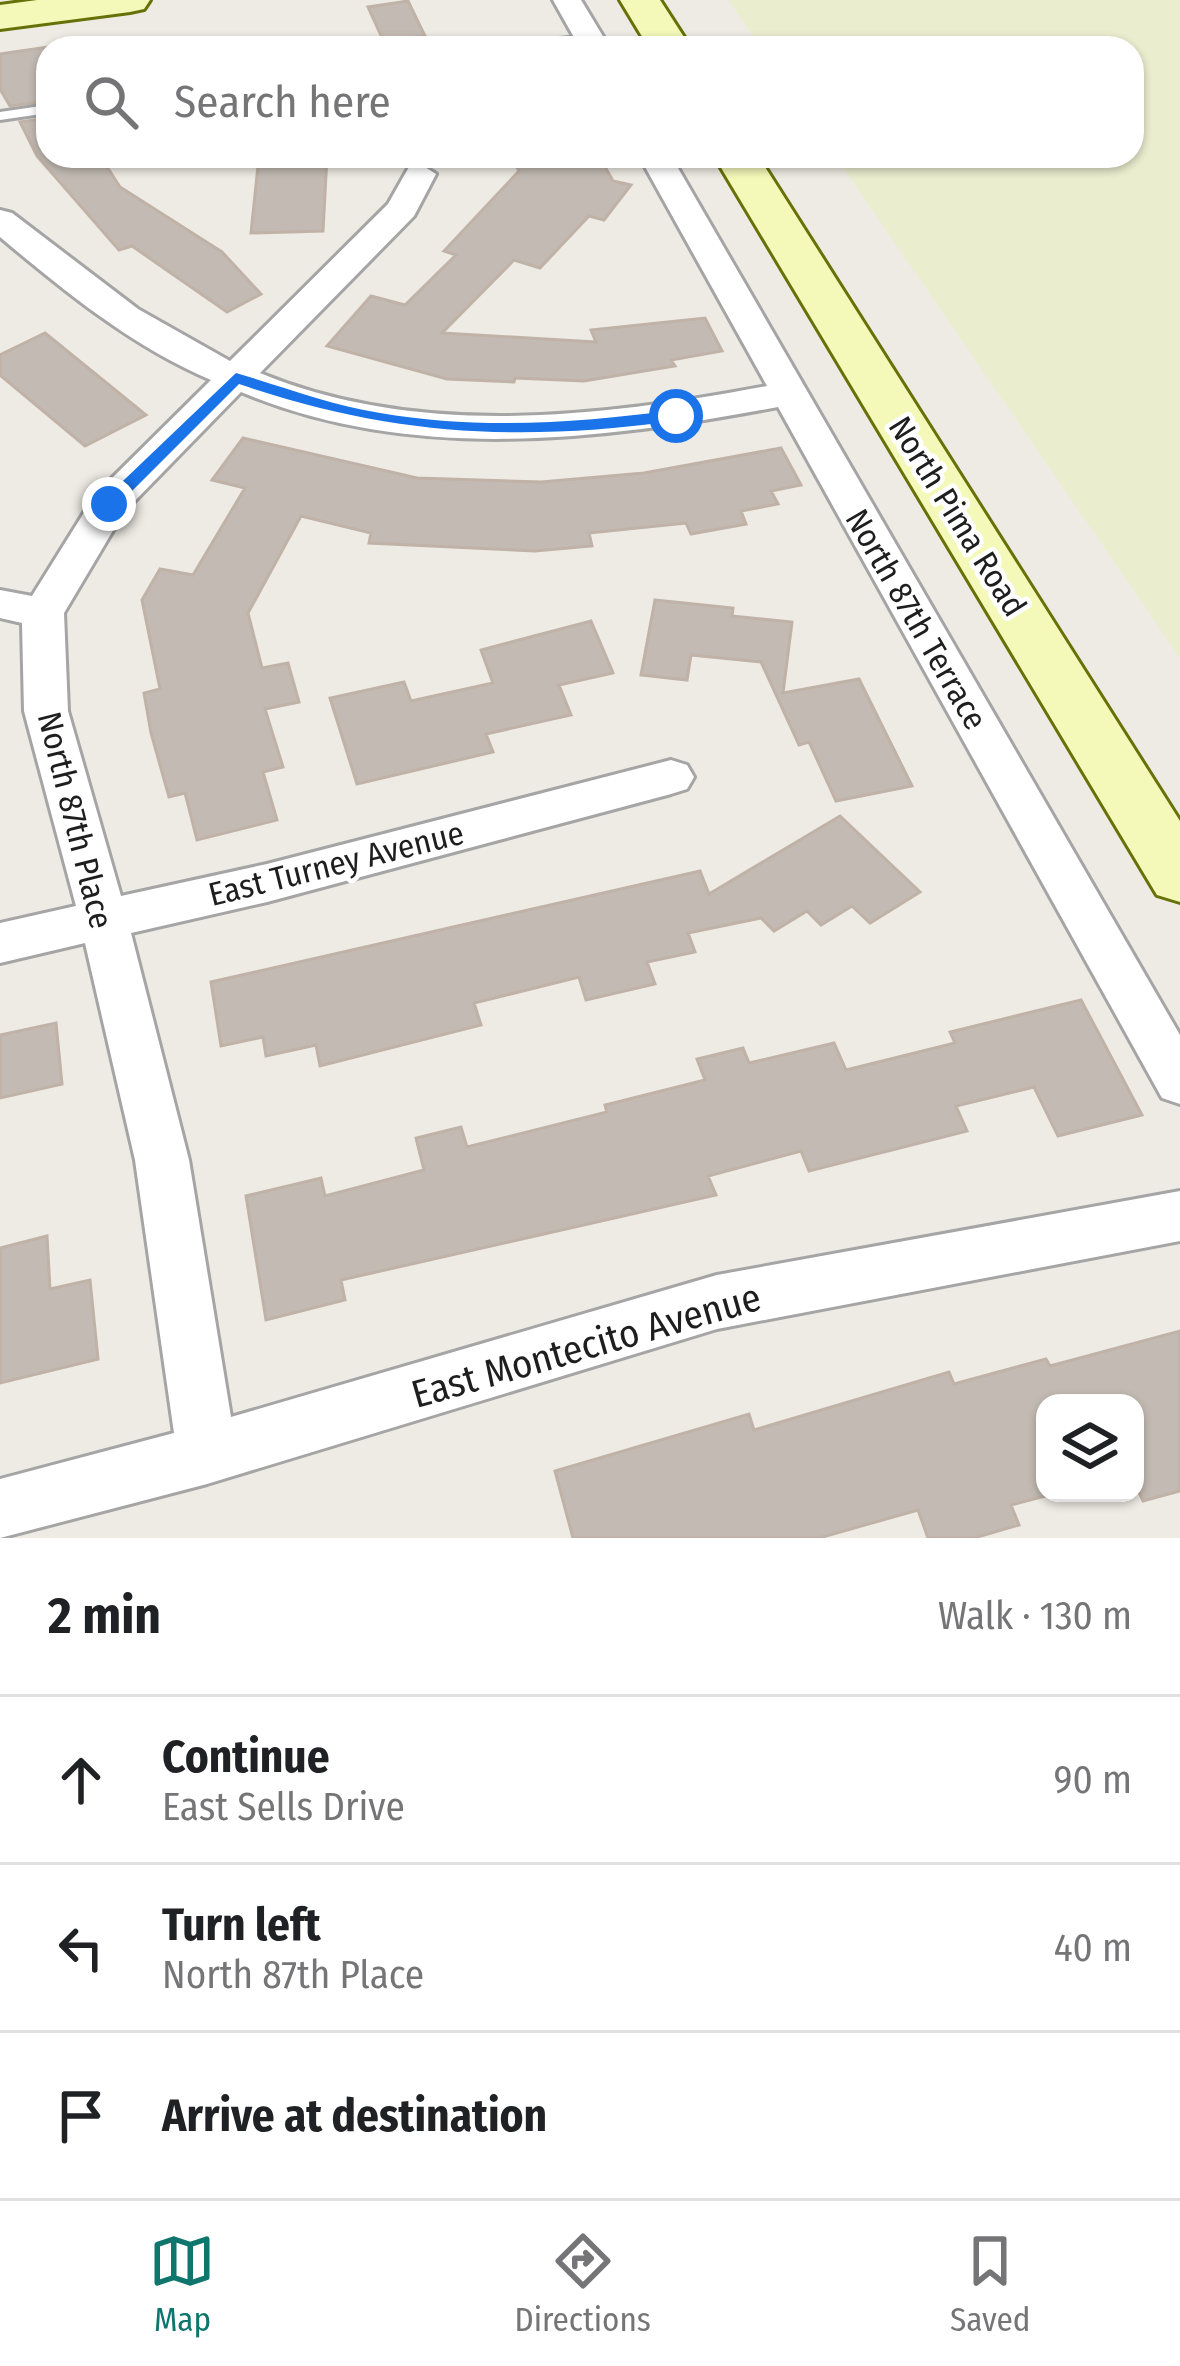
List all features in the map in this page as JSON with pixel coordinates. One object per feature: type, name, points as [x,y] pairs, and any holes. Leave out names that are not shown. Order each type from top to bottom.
[{"type":"main road","points":[[0,17],[130,0]]},
{"type":"main road","points":[[640,0],[662,36]]},
{"type":"main road","name":"North Pima Road","points":[[743,168],[1180,876]]},
{"type":"street","points":[[567,0],[588,36]]},
{"type":"street","name":"North 87th Terrace","points":[[663,168],[1180,1082]]},
{"type":"street","name":"North 87th Place","points":[[207,1454],[162,1160],[138,1047],[99,920],[21,608],[109,504],[402,208],[420,174]]},
{"type":"street","points":[[0,220],[70,280],[129,320],[236,378],[309,403],[382,419],[478,428],[583,428],[788,394]]},
{"type":"street","name":"East Turney Avenue","points":[[0,943],[266,883],[670,777]]},
{"type":"street","name":"East Montecito Avenue","points":[[0,1509],[207,1454],[717,1302],[1180,1216]]},
{"type":"lane","points":[[0,116],[36,112]]},
{"type":"green space","points":[[728,0],[1180,0],[1180,658],[843,168],[1144,168],[1144,36],[753,36]]},
{"type":"building","points":[[408,1],[425,36],[381,36],[368,7]]},
{"type":"building","points":[[36,49],[36,103],[10,106],[0,89],[0,54]]},
{"type":"building","points":[[36,120],[36,154],[20,122]]},
{"type":"building","points":[[47,168],[108,168],[120,187],[222,252],[261,294],[227,312],[132,246],[119,250]]},
{"type":"building","points":[[258,168],[326,168],[323,231],[251,233]]},
{"type":"building","points":[[606,168],[613,181],[631,185],[604,220],[589,216],[540,268],[514,260],[442,333],[596,342],[591,330],[705,318],[722,351],[671,360],[675,366],[584,381],[515,378],[514,382],[447,379],[327,346],[371,296],[405,305],[456,255],[444,251],[519,171]]},
{"type":"building","points":[[45,333],[146,415],[85,446],[0,375],[0,355]]},
{"type":"building","points":[[243,438],[417,478],[541,482],[644,473],[781,448],[801,485],[771,491],[778,504],[741,511],[746,524],[691,534],[686,523],[589,533],[592,546],[535,551],[369,543],[371,533],[301,516],[248,613],[262,668],[288,663],[299,702],[265,709],[283,767],[263,772],[277,820],[197,840],[185,793],[169,797],[151,733],[144,693],[160,689],[142,600],[160,569],[193,575],[245,488],[212,480]]},
{"type":"building","points":[[655,600],[733,608],[732,616],[792,622],[783,693],[859,679],[912,786],[836,801],[809,742],[799,745],[761,662],[691,655],[687,680],[641,675]]},
{"type":"building","points":[[591,621],[613,673],[559,685],[571,715],[486,734],[493,752],[357,784],[330,698],[404,682],[411,701],[493,683],[481,650]]},
{"type":"building","points":[[840,816],[920,892],[870,923],[852,906],[821,925],[807,911],[774,931],[761,918],[688,933],[695,952],[647,962],[655,984],[586,1000],[579,977],[474,1003],[481,1025],[320,1066],[316,1045],[266,1056],[263,1037],[221,1046],[211,982],[700,871],[709,894]]},
{"type":"building","points":[[1081,1000],[1142,1115],[1058,1136],[1034,1087],[956,1106],[967,1131],[809,1171],[801,1151],[708,1176],[716,1195],[341,1280],[345,1300],[266,1320],[246,1196],[321,1178],[325,1196],[424,1170],[416,1138],[461,1127],[467,1147],[607,1112],[605,1105],[705,1080],[697,1059],[743,1048],[749,1063],[834,1043],[846,1070],[955,1043],[950,1032]]},
{"type":"building","points":[[56,1023],[62,1084],[0,1098],[0,1035]]},
{"type":"building","points":[[47,1236],[50,1289],[90,1280],[98,1359],[0,1383],[0,1248]]},
{"type":"building","points":[[1180,1331],[1180,1491],[1144,1501],[1144,1394],[1036,1394],[1036,1498],[1011,1505],[1019,1525],[974,1538],[928,1538],[918,1510],[819,1538],[573,1538],[555,1471],[749,1414],[754,1430],[949,1372],[954,1384],[1046,1359],[1050,1366]]},
{"type":"route","points":[[109,504],[236,378],[309,403],[382,419],[478,428],[583,428],[676,416]]}]
